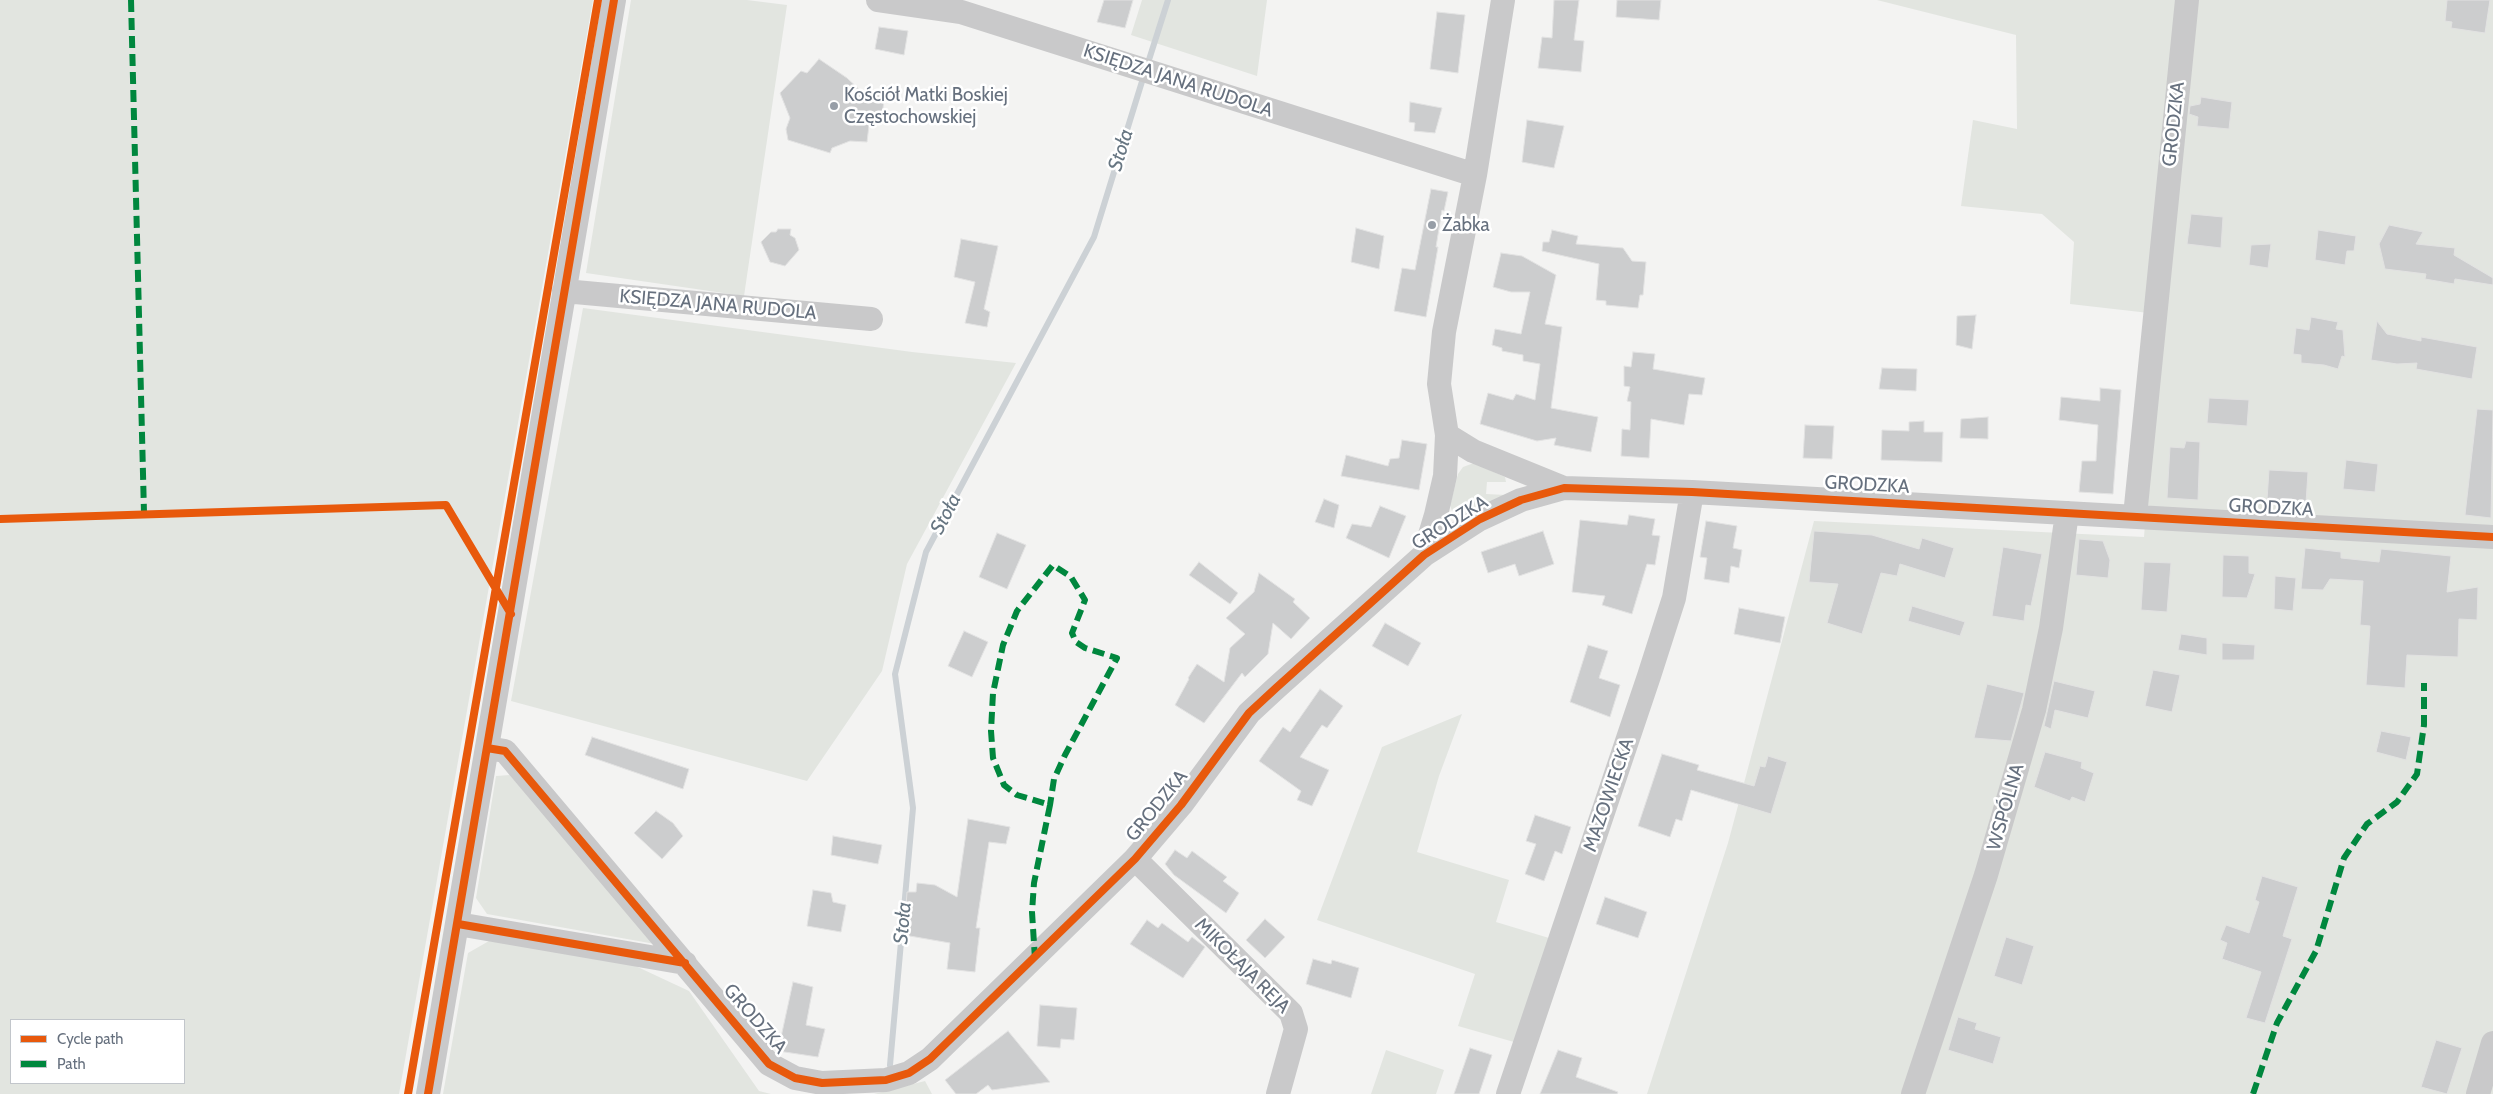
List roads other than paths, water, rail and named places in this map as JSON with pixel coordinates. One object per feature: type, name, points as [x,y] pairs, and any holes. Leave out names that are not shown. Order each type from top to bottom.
[{"type":"street","points":[[428,1094],[614,0]]},
{"type":"street","name":"KSIĘDZA JANA RUDOLA","points":[[878,0],[961,12],[987,9],[1129,65],[1475,175]]},
{"type":"street","points":[[1424,556],[1445,476],[1447,435],[1439,384],[1444,332],[1475,175],[1503,0]]},
{"type":"street","name":"GRODZKA","points":[[2135,516],[2187,0]]},
{"type":"street","name":"KSIĘDZA JANA RUDOLA","points":[[564,291],[871,319]]},
{"type":"street","points":[[1447,435],[1473,451],[1564,488]]},
{"type":"street","name":"GRODZKA","points":[[487,748],[505,751],[686,963],[769,1064],[795,1078],[822,1083],[886,1080],[909,1073],[930,1059],[1035,959],[1135,859],[1181,804],[1249,713],[1424,556],[1480,519],[1521,500],[1564,488],[1692,492],[2493,537]]},
{"type":"street","name":"MAZOWIECKA","points":[[1508,1094],[1671,606],[1692,492]]},
{"type":"street","name":"WSPÓLNA","points":[[1914,1094],[1986,875],[2034,710],[2051,628],[2067,512]]},
{"type":"street","name":"MIKOŁAJA REJA","points":[[1135,859],[1291,1013],[1296,1029],[1278,1094]]},
{"type":"street","points":[[458,924],[686,963]]},
{"type":"street","points":[[2478,1094],[2493,1043]]},
{"type":"waterway","name":"Stoła","points":[[1147,66],[1168,0]]},
{"type":"waterway","name":"Stoła","points":[[890,1065],[913,808],[895,674],[926,552],[1094,237],[1144,75]]},
{"type":"place","name":"Kościół Matki Boskiej Częstochowskiej","points":[[834,106]]},
{"type":"place","name":"Żabka","points":[[1432,225]]}]
